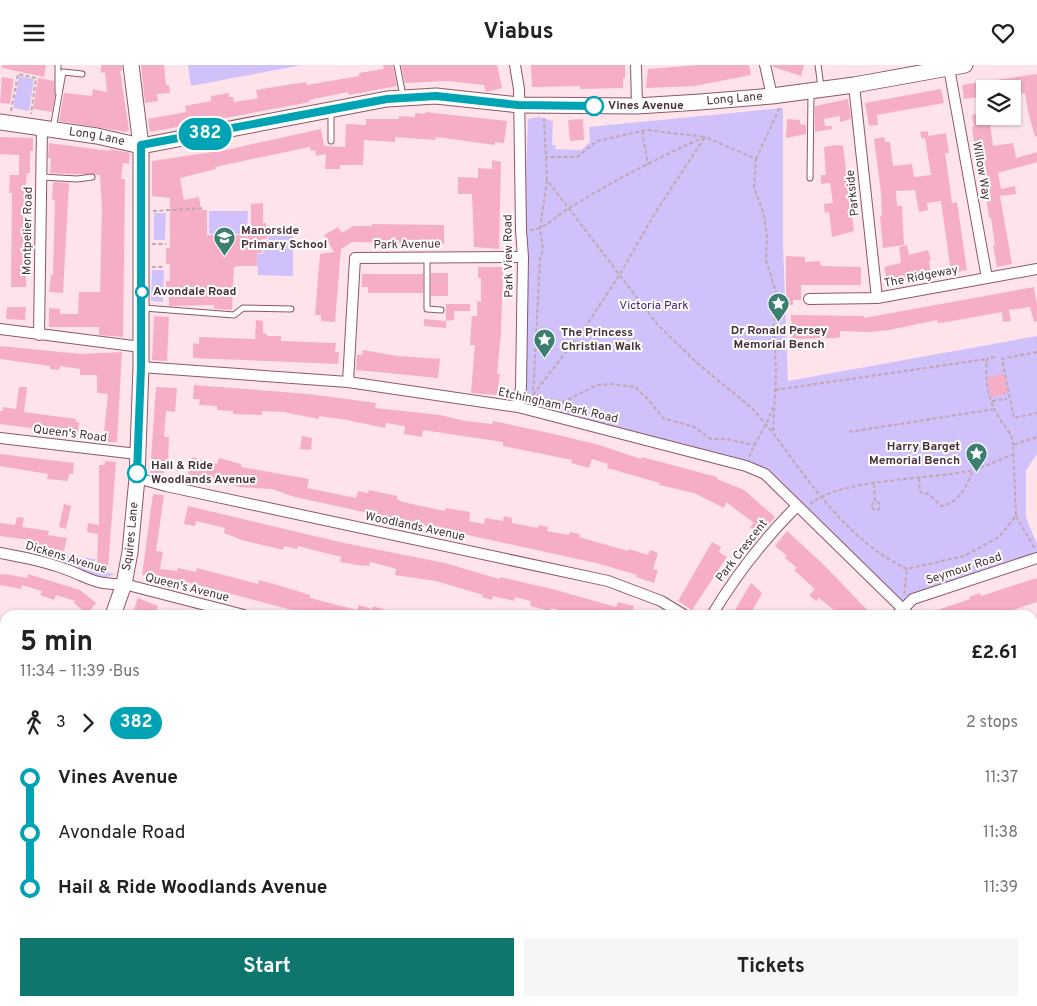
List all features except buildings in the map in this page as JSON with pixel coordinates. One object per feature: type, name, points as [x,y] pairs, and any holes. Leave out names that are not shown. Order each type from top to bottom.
[{"type":"street","name":"Squires Lane","points":[[115,610],[124,584],[130,552],[136,478],[141,367],[143,211],[141,145],[131,65]]},
{"type":"street","name":"Park View Road","points":[[515,65],[519,89],[523,257],[521,387],[518,407]]},
{"type":"street","points":[[636,65],[637,106]]},
{"type":"street","points":[[765,65],[772,96]]},
{"type":"street","name":"Long Lane","points":[[5,122],[141,145],[403,98],[436,96],[518,105],[637,106],[789,94],[854,85],[965,65]]},
{"type":"street","name":"Willow Way","points":[[949,68],[987,278]]},
{"type":"street","name":"Parkside","points":[[854,85],[877,298]]},
{"type":"street","name":"Montpelier Road","points":[[39,335],[42,127]]},
{"type":"street","name":"Park Avenue","points":[[348,382],[355,258],[523,257]]},
{"type":"street","name":"The Ridgeway","points":[[809,299],[877,298],[1037,269]]},
{"type":"street","points":[[0,329],[141,347]]},
{"type":"street","name":"Etchingham Park Road","points":[[141,367],[348,382],[518,407],[746,466],[765,475],[900,610]]},
{"type":"street","name":"Queen's Road","points":[[0,438],[137,454]]},
{"type":"street","name":"Woodlands Avenue","points":[[136,478],[608,581],[661,601],[676,610]]},
{"type":"street","name":"Park Crescent","points":[[715,610],[735,577],[762,543],[799,509]]},
{"type":"street","name":"Dickens Avenue","points":[[0,553],[27,558],[66,569],[90,581],[107,585],[124,584]]},
{"type":"street","name":"Seymour Road","points":[[905,610],[913,599],[1037,558]]},
{"type":"street","name":"Queen's Avenue","points":[[124,584],[225,610]]},
{"type":"lane","points":[[58,65],[60,98]]},
{"type":"lane","points":[[397,65],[403,98]]},
{"type":"lane","points":[[810,177],[818,65]]},
{"type":"lane","points":[[42,127],[60,98],[63,72],[82,75]]},
{"type":"lane","points":[[331,111],[331,141]]},
{"type":"lane","points":[[42,177],[77,179],[92,177]]},
{"type":"lane","points":[[428,257],[427,309],[442,309]]},
{"type":"lane","points":[[141,308],[234,315],[243,308],[291,309]]},
{"type":"path","points":[[5,122],[18,74],[36,78],[42,127]]},
{"type":"path","points":[[773,433],[776,375],[774,326],[777,296],[766,260],[767,236],[764,215],[754,187],[756,159],[776,112],[789,94]]},
{"type":"path","points":[[533,396],[540,259],[543,249],[540,229],[547,180],[544,105]]},
{"type":"path","points":[[546,157],[577,157],[597,141],[642,131],[705,137],[756,159]]},
{"type":"path","points":[[642,131],[648,165]]},
{"type":"path","points":[[521,230],[540,229],[569,209],[672,151],[705,137]]},
{"type":"path","points":[[518,407],[533,396],[586,326],[620,274],[655,213],[705,137]]},
{"type":"path","points":[[547,180],[658,324],[698,364],[752,408],[835,513],[864,541],[907,569],[964,555],[999,537],[1016,516]]},
{"type":"path","points":[[143,211],[205,208]]},
{"type":"path","points":[[152,244],[166,244]]},
{"type":"path","points":[[1037,352],[1002,359],[1014,418],[1037,413]]},
{"type":"path","points":[[775,390],[995,357]]},
{"type":"path","points":[[987,359],[985,378],[991,401],[1004,425],[1012,434],[1016,516],[1037,554]]},
{"type":"path","points":[[533,396],[563,403],[598,385],[611,384],[635,387],[647,398],[663,418],[694,427],[711,439],[727,439],[754,445]]},
{"type":"path","points":[[991,401],[1007,399]]},
{"type":"path","points":[[746,466],[754,445],[767,427],[774,405]]},
{"type":"path","points":[[849,432],[995,409]]},
{"type":"path","points":[[1013,445],[1037,437]]},
{"type":"path","points":[[799,509],[820,495],[874,484],[973,469],[1012,455]]},
{"type":"path","points":[[919,477],[920,492],[929,494],[941,506],[952,504],[968,484],[973,469]]},
{"type":"path","points":[[874,484],[875,502]]},
{"type":"path","points":[[903,610],[907,569]]},
{"type":"green space","points":[[188,65],[302,65],[191,86]]},
{"type":"green space","points":[[19,76],[34,79],[29,111],[13,108]]},
{"type":"green space","name":"Victoria Park","points":[[783,108],[783,244],[788,381],[1037,336],[1037,454],[1026,470],[1026,518],[1037,544],[1037,558],[912,600],[903,608],[798,508],[746,466],[518,408],[528,119],[539,117],[553,121],[552,145],[556,145],[555,149],[581,150],[590,142],[589,127]]},
{"type":"green space","points":[[209,211],[248,211],[247,234],[209,234]]},
{"type":"green space","points":[[154,213],[166,213],[165,240],[154,240]]},
{"type":"green space","points":[[269,228],[293,228],[293,276],[258,275],[257,260],[238,261],[237,267],[232,267],[200,255],[263,254],[264,241],[268,240]]},
{"type":"green space","points":[[152,270],[164,270],[163,302],[151,301]]},
{"type":"green space","points":[[66,555],[95,559],[94,570],[115,574],[103,579],[65,562]]},
{"type":"bus line","name":"382","points":[[137,473],[141,367],[143,211],[141,145],[331,111],[387,99],[436,96],[518,105],[594,106]]},
{"type":"place","name":"Vines Avenue","points":[[594,106]]},
{"type":"place","name":"Manorside Primary School","points":[[225,257]]},
{"type":"place","name":"Avondale Road","points":[[142,292]]},
{"type":"place","name":"Dr Ronald Persey Memorial Bench","points":[[779,323]]},
{"type":"place","name":"The Princess Christian Walk","points":[[545,359]]},
{"type":"place","name":"Hail & Ride Woodlands Avenue","points":[[137,473]]},
{"type":"place","name":"Harry Barget Memorial Bench","points":[[976,473]]}]
